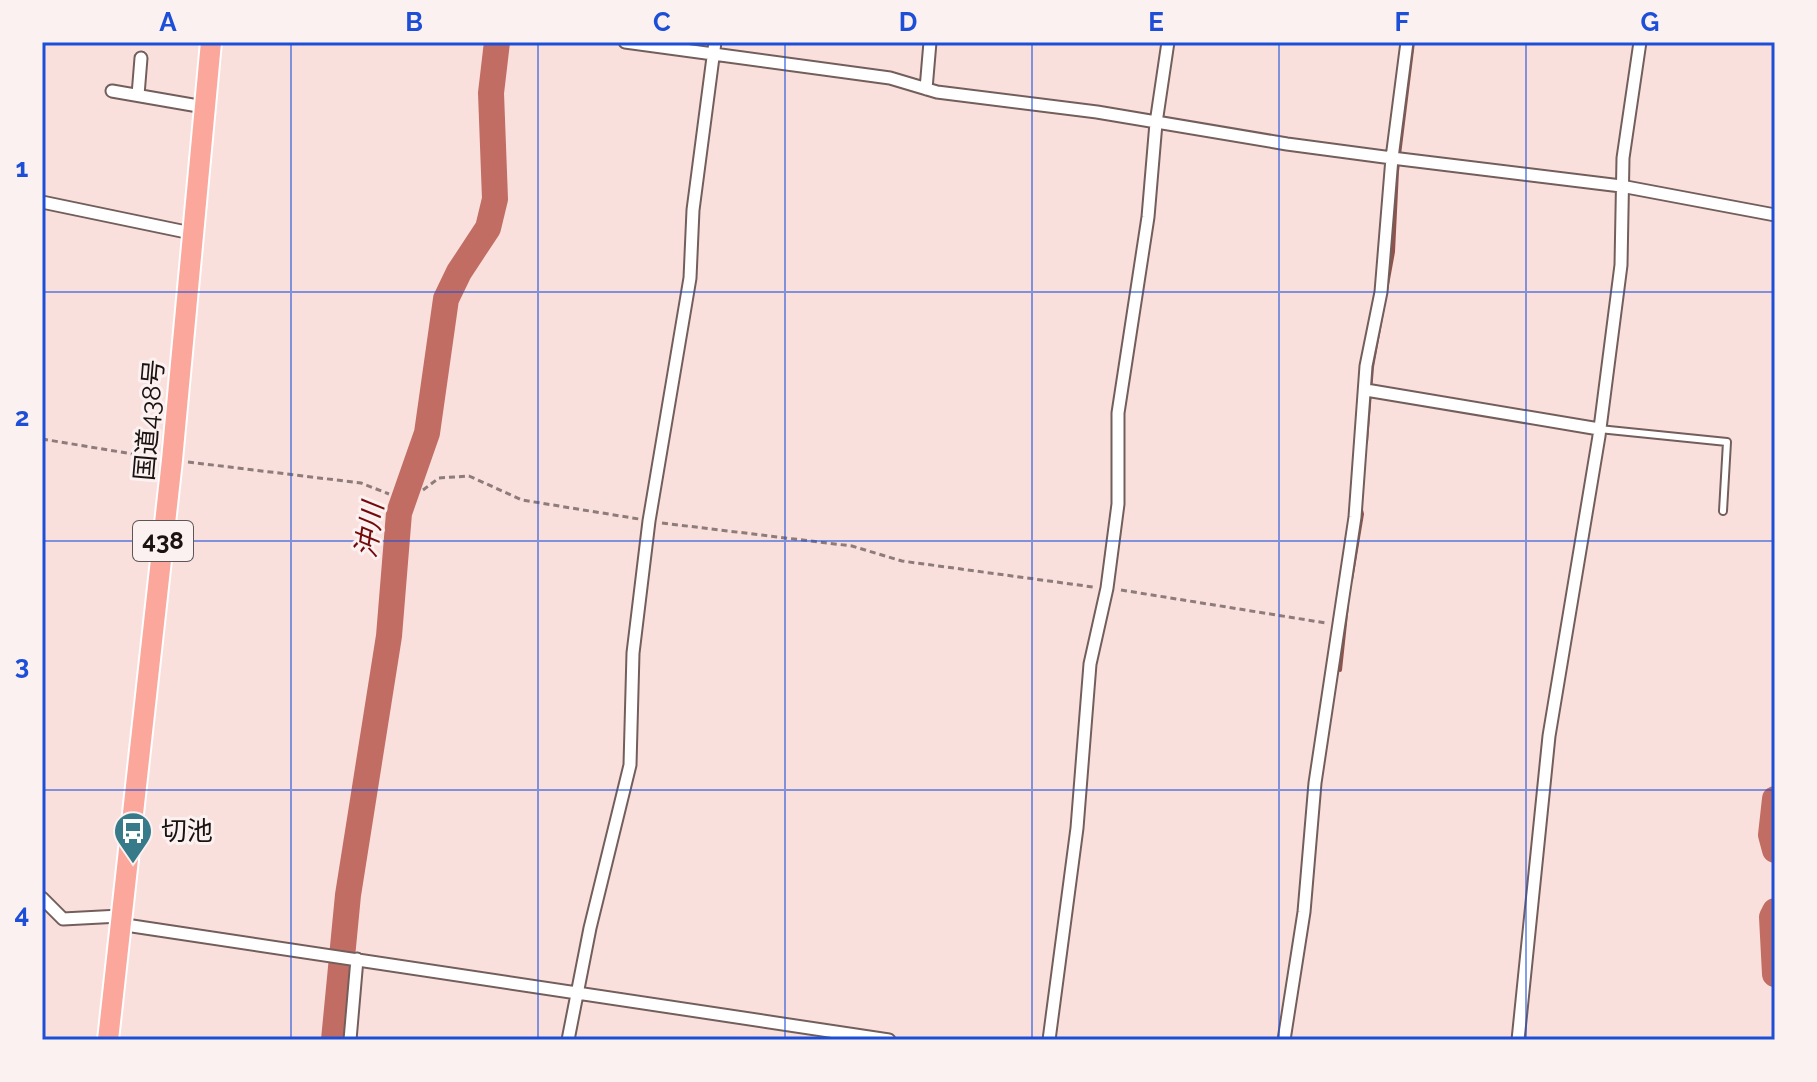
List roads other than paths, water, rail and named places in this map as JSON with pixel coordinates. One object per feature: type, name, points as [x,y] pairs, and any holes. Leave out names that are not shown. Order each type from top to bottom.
[{"type":"highway","name":"国道438号","points":[[108,1040],[172,460],[211,42]]},
{"type":"street","points":[[625,42],[714,48],[890,78],[926,89],[1621,186],[1775,215]]},
{"type":"street","points":[[926,89],[930,42]]},
{"type":"street","points":[[1049,1040],[1077,828],[1090,664],[1107,588],[1118,504],[1118,413],[1148,217],[1156,123],[1168,42]]},
{"type":"street","points":[[1284,1040],[1304,912],[1315,783],[1355,517],[1369,391],[1366,366],[1388,240],[1407,42]]},
{"type":"street","points":[[1518,1040],[1549,736],[1599,429],[1621,265],[1621,186],[1640,42]]},
{"type":"street","points":[[568,1040],[576,991],[630,765],[633,653],[649,521],[690,278],[693,210],[714,48]]},
{"type":"street","points":[[138,95],[141,58]]},
{"type":"street","points":[[112,91],[204,107]]},
{"type":"street","points":[[42,202],[191,233]]},
{"type":"street","points":[[1369,391],[1599,429]]},
{"type":"street","points":[[42,898],[63,919],[120,920],[332,956],[889,1040]]},
{"type":"street","points":[[350,1040],[354,959]]},
{"type":"lane","points":[[1599,429],[1727,442],[1723,511]]},
{"type":"waterway","name":"沖川","points":[[334,1040],[348,895],[389,636],[399,513],[427,433],[446,299],[459,272],[488,228],[495,199],[491,93],[497,42]]},
{"type":"waterway","points":[[1366,442],[1372,367],[1393,252],[1397,171],[1413,42]]},
{"type":"waterway","points":[[1351,580],[1362,514],[1360,506]]},
{"type":"waterway","points":[[1340,670],[1347,605]]},
{"type":"waterway","points":[[1775,799],[1771,835],[1775,850]]},
{"type":"waterway","points":[[1775,911],[1772,917],[1775,974]]},
{"type":"place","name":"切池","points":[[133,865]]}]
